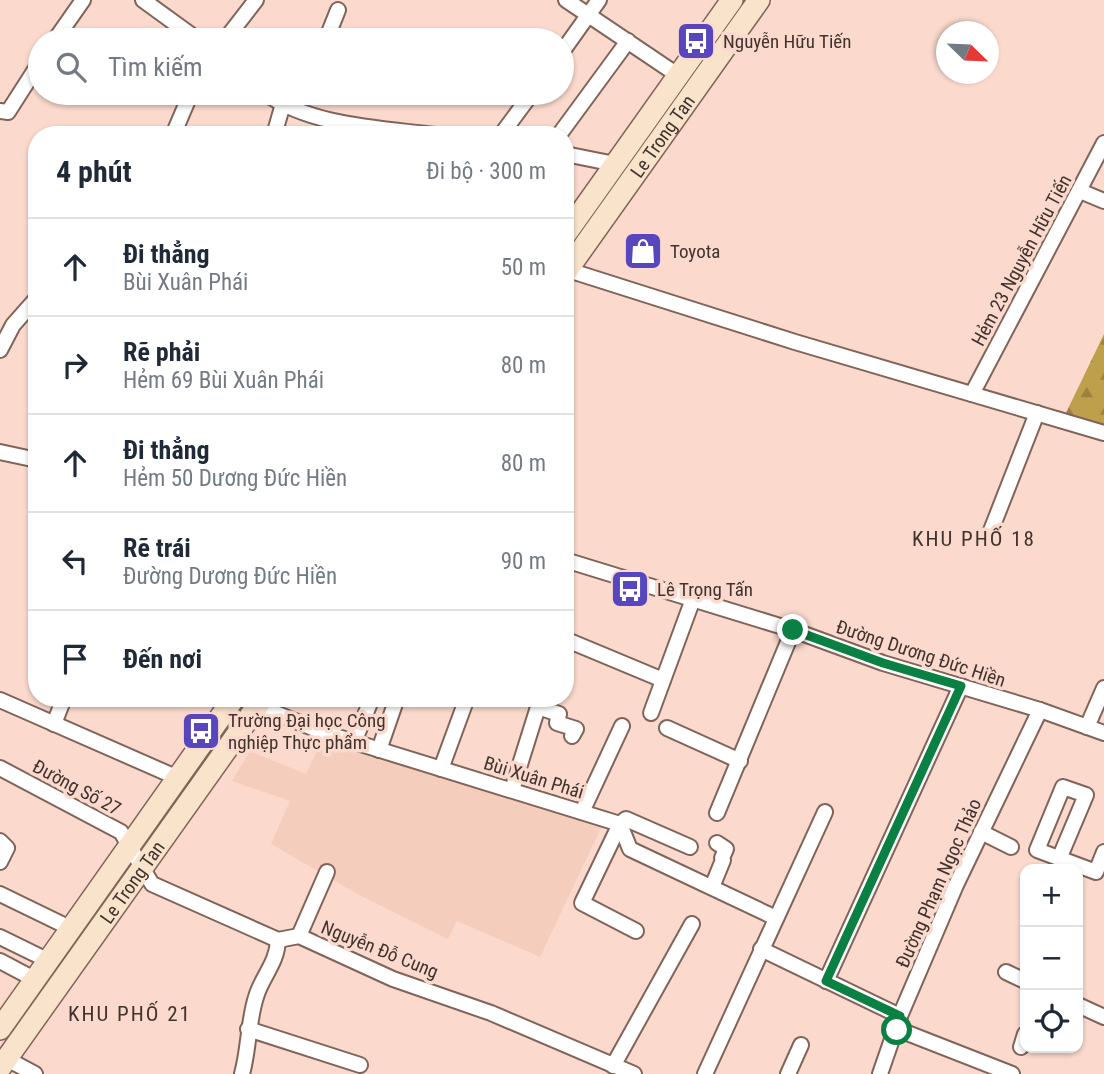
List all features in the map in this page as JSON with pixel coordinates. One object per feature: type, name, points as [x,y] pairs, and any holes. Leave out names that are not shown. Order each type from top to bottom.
[{"type":"main road","name":"Le Trong Tan","points":[[574,222],[732,0]]},
{"type":"main road","name":"Le Trong Tan","points":[[574,260],[759,0]]},
{"type":"main road","name":"Le Trong Tan","points":[[0,1029],[228,707]]},
{"type":"main road","name":"Le Trong Tan","points":[[3,1063],[257,707]]},
{"type":"street","points":[[63,28],[83,0]]},
{"type":"street","points":[[143,0],[182,28]]},
{"type":"street","points":[[234,28],[256,0]]},
{"type":"street","points":[[566,0],[679,76]]},
{"type":"street","points":[[574,36],[599,0]]},
{"type":"street","points":[[331,28],[338,10]]},
{"type":"street","points":[[566,126],[628,41]]},
{"type":"street","points":[[0,111],[8,112],[28,81]]},
{"type":"street","points":[[177,126],[186,105]]},
{"type":"street","points":[[278,126],[286,105],[301,114],[368,126]]},
{"type":"street","points":[[508,126],[523,105]]},
{"type":"street","name":"Hẻm 23 Nguyễn Hữu Tiến","points":[[972,394],[1104,143]]},
{"type":"street","points":[[574,156],[615,164]]},
{"type":"street","points":[[1080,191],[1104,201]]},
{"type":"street","points":[[574,273],[781,338],[1104,433]]},
{"type":"street","points":[[0,350],[13,325],[28,308]]},
{"type":"street","points":[[990,533],[1037,412]]},
{"type":"street","points":[[0,452],[28,458]]},
{"type":"street","name":"Đường Dương Đức Hiền","points":[[574,563],[793,630],[883,663],[1040,710],[1104,733]]},
{"type":"street","points":[[651,713],[693,599]]},
{"type":"street","points":[[717,813],[793,630]]},
{"type":"street","points":[[574,643],[663,680]]},
{"type":"street","points":[[826,981],[961,686]]},
{"type":"street","points":[[1087,727],[1104,688]]},
{"type":"street","points":[[0,700],[178,778]]},
{"type":"street","points":[[54,724],[61,707]]},
{"type":"street","name":"Bùi Xuân Phái","points":[[273,707],[354,742],[620,824],[626,819],[690,847]]},
{"type":"street","points":[[354,742],[368,707]]},
{"type":"street","points":[[379,750],[394,707]]},
{"type":"street","points":[[441,769],[464,707]]},
{"type":"street","points":[[512,790],[538,707],[559,714],[558,723],[576,729],[572,736]]},
{"type":"street","name":"Đường Phạm Ngọc Thảo","points":[[880,1074],[898,1023],[956,885],[1040,710]]},
{"type":"street","points":[[582,812],[622,726]]},
{"type":"street","points":[[667,728],[740,761]]},
{"type":"street","name":"Đường Số 27","points":[[0,768],[121,832],[130,847]]},
{"type":"street","points":[[1059,859],[1086,795],[1063,787],[1037,850],[1059,859],[1096,872],[1103,855]]},
{"type":"street","points":[[705,1074],[825,812]]},
{"type":"street","points":[[620,824],[630,849],[776,918]]},
{"type":"street","points":[[620,824],[582,903],[636,932]]},
{"type":"street","points":[[981,832],[1011,847]]},
{"type":"street","points":[[0,841],[6,848],[0,862]]},
{"type":"street","points":[[712,887],[726,849],[717,843]]},
{"type":"street","points":[[130,847],[152,884],[278,940],[277,951],[268,974],[256,994],[242,1074]]},
{"type":"street","points":[[299,936],[327,872]]},
{"type":"street","points":[[0,894],[72,929]]},
{"type":"street","points":[[613,1066],[692,924]]},
{"type":"street","name":"Nguyễn Đỗ Cung","points":[[278,940],[299,936],[393,979],[491,1013],[634,1074]]},
{"type":"street","points":[[0,937],[47,960]]},
{"type":"street","points":[[761,949],[826,981],[898,1023],[1012,1074]]},
{"type":"street","points":[[0,961],[34,979]]},
{"type":"street","points":[[1006,972],[1020,979]]},
{"type":"street","points":[[1083,1007],[1104,1017]]},
{"type":"street","points":[[248,1029],[360,1065]]},
{"type":"street","points":[[788,1074],[801,1045]]},
{"type":"street","points":[[3,1063],[35,1074]]},
{"type":"shaded area","points":[[325,733],[603,824],[540,957],[457,921],[448,939],[359,895],[271,844],[290,801],[232,781],[250,751],[306,774]]},
{"type":"green space","points":[[1104,334],[1104,426],[1065,415]]},
{"type":"place","name":"Nguyễn Hữu Tiến","points":[[696,41]]},
{"type":"place","name":"Toyota","points":[[643,251]]},
{"type":"place","name":"Lê Trọng Tấn","points":[[630,589]]},
{"type":"place","name":"Trường Đại học Công nghiệp Thực phẩm","points":[[201,731]]},
{"type":"district","name":"KHU PHỐ 18","points":[[974,539]]},
{"type":"district","name":"KHU PHỐ 21","points":[[130,1014]]},
{"type":"route","points":[[793,630],[883,663],[961,686],[826,981],[900,1016],[897,1030]]}]
